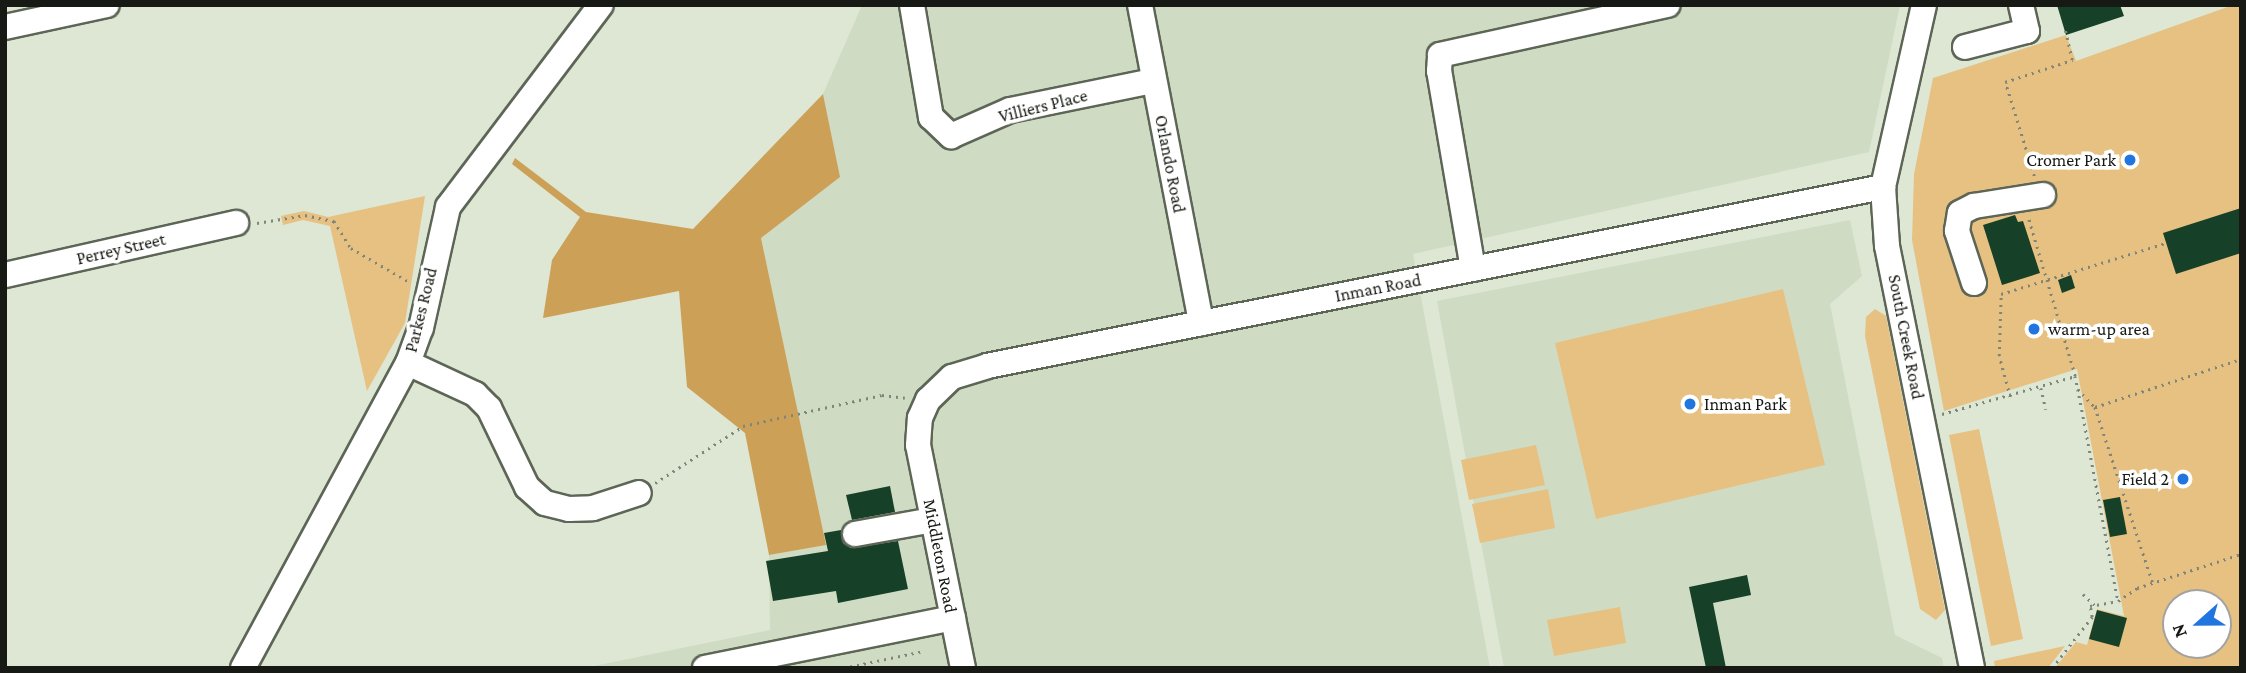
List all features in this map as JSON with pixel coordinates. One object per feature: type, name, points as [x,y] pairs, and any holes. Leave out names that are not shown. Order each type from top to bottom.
[{"type":"street","points":[[5,27],[107,5]]},
{"type":"street","name":"Villiers Place","points":[[912,5],[931,117],[951,136],[1010,110],[1153,81]]},
{"type":"street","name":"Orlando Road","points":[[1140,5],[1201,323]]},
{"type":"street","points":[[1473,269],[1439,71],[1440,55],[1668,5]]},
{"type":"street","name":"South Creek Road","points":[[1923,5],[1883,187],[1887,246],[1972,668]]},
{"type":"street","points":[[1965,47],[2027,31],[2021,5]]},
{"type":"street","name":"Parkes Road","points":[[243,668],[408,363],[448,207],[591,9]]},
{"type":"street","name":"Inman Road","points":[[918,444],[920,418],[928,400],[952,377],[1201,323],[1883,187]]},
{"type":"street","points":[[1974,283],[1956,220],[1974,206],[2036,198]]},
{"type":"street","name":"Perrey Street","points":[[5,275],[236,223]]},
{"type":"street","points":[[408,363],[475,394],[489,408],[527,487],[545,503],[569,509],[593,508],[639,493]]},
{"type":"street","name":"Middleton Road","points":[[918,444],[963,668]]},
{"type":"street","points":[[855,534],[933,520]]},
{"type":"street","points":[[705,668],[953,618]]},
{"type":"path","points":[[2064,26],[2072,60],[2005,82],[2036,198],[2048,279],[2078,389],[2118,601]]},
{"type":"path","points":[[236,223],[305,215],[334,221],[351,247],[417,286]]},
{"type":"path","points":[[2010,397],[1999,356],[2001,294],[2166,243]]},
{"type":"path","points":[[2095,407],[2241,359]]},
{"type":"path","points":[[1942,414],[2010,397],[2075,376]]},
{"type":"path","points":[[2041,387],[2046,409]]},
{"type":"path","points":[[2078,389],[2095,407],[2153,583]]},
{"type":"path","points":[[639,493],[743,426],[882,395],[905,398]]},
{"type":"path","points":[[2052,668],[2092,617],[2090,606],[2118,601],[2153,583],[2241,554]]},
{"type":"path","points":[[2083,594],[2095,606]]},
{"type":"path","points":[[843,668],[925,651]]},
{"type":"shaded area","points":[[862,5],[1900,5],[1869,152],[1413,254],[1490,668],[584,668],[770,630],[769,555],[825,545],[761,238],[839,174],[823,94]]},
{"type":"shaded area","name":"Cromer Park","points":[[2233,5],[2241,5],[2241,668],[2055,668],[2076,642],[2087,645],[2097,609],[2124,616],[2077,369],[1944,411],[1912,240],[1914,174],[1933,78],[2066,35],[2076,61]]},
{"type":"shaded area","points":[[823,94],[840,177],[761,238],[826,545],[769,555],[745,433],[687,387],[679,291],[543,318],[552,260],[580,217],[512,164],[515,158],[586,212],[693,229]]},
{"type":"shaded area","points":[[425,196],[405,323],[367,391],[330,226],[303,220],[283,225],[281,216],[304,211],[328,217]]},
{"type":"shaded area","points":[[1850,220],[1862,276],[1830,304],[1895,635],[1942,658],[1944,668],[1504,668],[1437,301]]},
{"type":"shaded area","name":"Inman Park","points":[[1783,289],[1825,465],[1596,519],[1555,343]]},
{"type":"shaded area","points":[[1875,309],[1886,316],[1945,610],[1936,620],[1920,609],[1865,336],[1866,317]]},
{"type":"shaded area","points":[[1979,429],[2023,639],[1991,646],[1949,435]]},
{"type":"shaded area","points":[[1536,445],[1545,485],[1469,500],[1461,460]]},
{"type":"shaded area","points":[[1548,489],[1555,528],[1480,543],[1472,504]]},
{"type":"shaded area","points":[[1620,607],[1626,643],[1554,656],[1547,620]]},
{"type":"shaded area","points":[[2065,646],[2048,668],[1995,668],[1994,661]]},
{"type":"building","points":[[2057,5],[2120,5],[2124,16],[2066,35]]},
{"type":"building","points":[[2241,208],[2241,253],[2176,274],[2163,233]]},
{"type":"building","points":[[2015,215],[2018,222],[2023,221],[2040,273],[2002,285],[1983,225]]},
{"type":"building","points":[[2071,275],[2075,288],[2062,293],[2058,280]]},
{"type":"building","points":[[890,486],[895,512],[852,520],[846,495]]},
{"type":"building","points":[[2120,497],[2127,534],[2110,537],[2103,500]]},
{"type":"building","points":[[841,530],[843,543],[851,548],[898,541],[908,589],[838,603],[836,591],[773,601],[766,561],[828,551],[824,533]]},
{"type":"building","points":[[1747,575],[1751,595],[1713,603],[1726,668],[1706,668],[1689,587]]},
{"type":"building","points":[[2097,610],[2127,618],[2119,647],[2089,639]]},
{"type":"place","name":"Cromer Park","points":[[2130,160]]},
{"type":"place","name":"warm-up area","points":[[2034,329]]},
{"type":"place","name":"Inman Park","points":[[1690,404]]},
{"type":"place","name":"Field 2","points":[[2183,479]]}]
